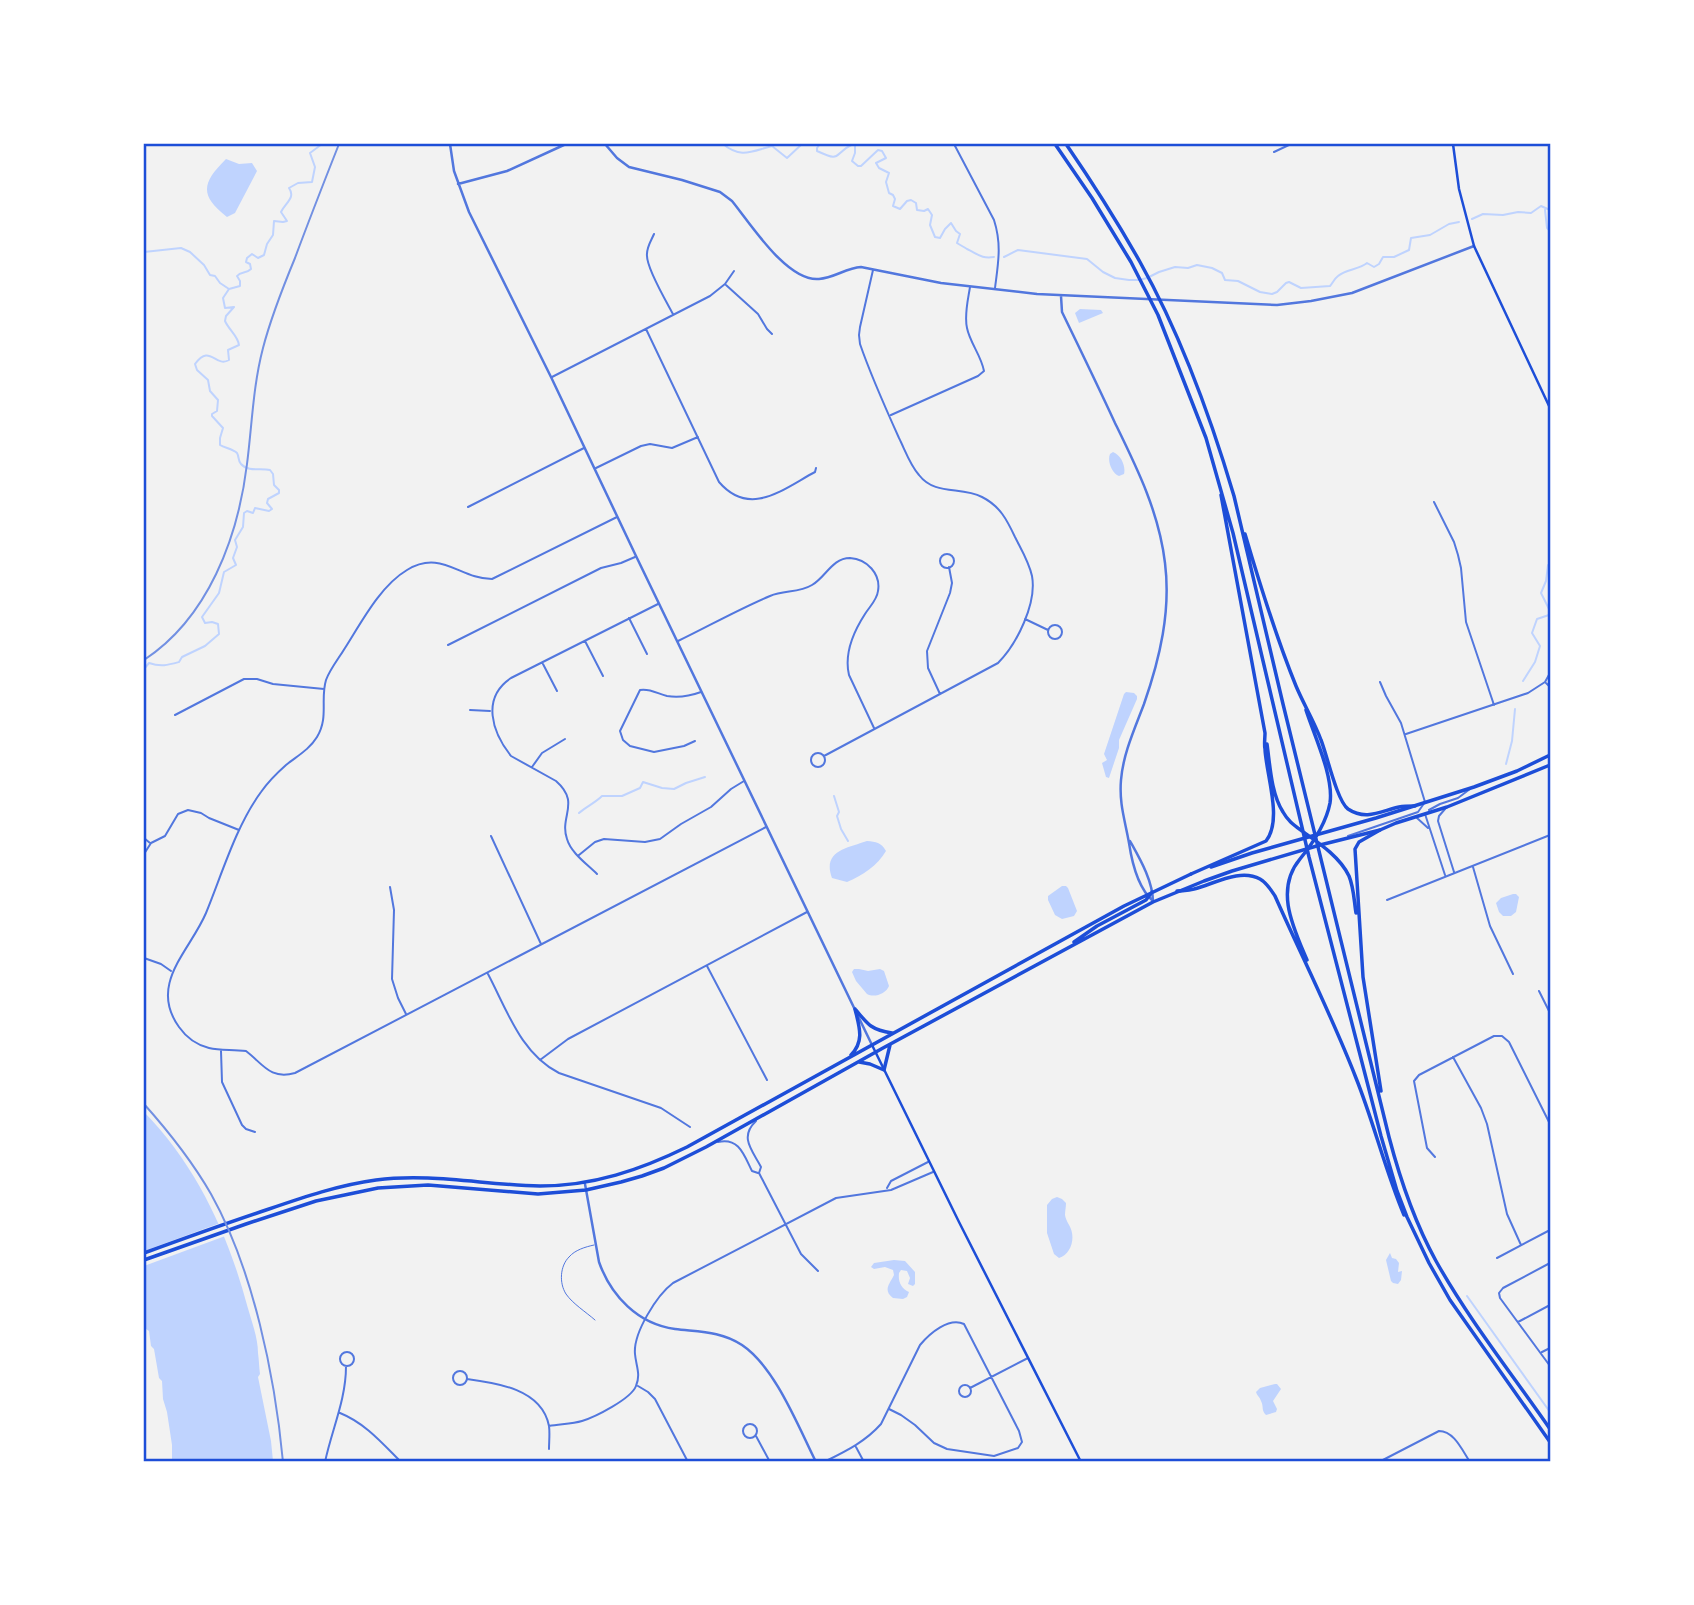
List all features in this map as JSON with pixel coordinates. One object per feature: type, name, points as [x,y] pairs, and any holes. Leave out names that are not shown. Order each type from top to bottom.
[{"type":"main road","points":[[1055,144],[1131,262],[1158,315],[1214,465],[1233,533],[1309,857],[1381,1136],[1397,1191],[1419,1243]]},
{"type":"main road","points":[[1066,144],[1092,181],[1140,263],[1167,315],[1205,408],[1275,630],[1304,706],[1329,784],[1330,804],[1317,835]]},
{"type":"main road","points":[[1454,144],[1460,196],[1474,246],[1550,408]]},
{"type":"main road","points":[[1214,465],[1277,800],[1289,822],[1329,851],[1341,864],[1349,877],[1359,933]]},
{"type":"main road","points":[[1234,495],[1283,704],[1404,1189],[1435,1259],[1457,1296],[1550,1429]]},
{"type":"main road","points":[[1304,706],[1312,717],[1344,805],[1357,814],[1366,816],[1415,806]]},
{"type":"main road","points":[[1067,948],[1153,891],[1266,841],[1273,825],[1273,813],[1265,733]]},
{"type":"main road","points":[[1309,848],[1312,839],[1317,835],[1474,787],[1550,755]]},
{"type":"main road","points":[[1385,1117],[1364,990],[1355,849],[1359,842],[1396,823],[1447,807],[1550,765]]},
{"type":"main road","points":[[1323,1001],[1288,906],[1290,878],[1296,863],[1309,848],[1380,830]]},
{"type":"main road","points":[[1191,874],[1235,858],[1312,839]]},
{"type":"main road","points":[[144,1260],[331,1197],[379,1188],[411,1185],[538,1194],[586,1190],[642,1176],[706,1147],[876,1051],[1153,902],[1223,874],[1304,852]]},
{"type":"main road","points":[[1177,891],[1244,875],[1262,880],[1270,887],[1347,1055],[1404,1215],[1450,1300],[1550,1442]]},
{"type":"main road","points":[[144,1253],[313,1194],[352,1184],[428,1177],[539,1186],[620,1175],[663,1159],[1147,896]]},
{"type":"main road","points":[[855,1009],[874,1029],[894,1033]]},
{"type":"main road","points":[[849,1058],[858,1048],[861,1034],[855,1009]]},
{"type":"main road","points":[[884,1070],[891,1043]]},
{"type":"main road","points":[[872,1045],[1081,1461]]},
{"type":"main road","points":[[857,1062],[884,1070]]},
{"type":"main road","points":[[466,1188],[468,1185],[485,1182]]},
{"type":"street","points":[[450,144],[458,184],[487,251],[551,377],[872,1045]]},
{"type":"street","points":[[458,184],[507,171],[566,144]]},
{"type":"street","points":[[605,144],[629,167],[681,180],[726,196],[781,261],[809,278],[820,279],[861,267],[941,283],[1061,296],[1296,303],[1352,293],[1474,246]]},
{"type":"street","points":[[954,144],[997,230],[999,253],[995,289]]},
{"type":"street","points":[[1273,152],[1291,144]]},
{"type":"street","points":[[654,234],[646,255],[648,264],[673,315]]},
{"type":"street","points":[[824,756],[998,663],[1012,646],[1032,595],[1029,566],[999,508],[979,495],[945,491],[925,482],[910,461],[864,356],[859,335],[873,269]]},
{"type":"street","points":[[551,377],[710,296],[725,284],[734,271]]},
{"type":"street","points":[[725,284],[758,314],[772,334]]},
{"type":"street","points":[[889,415],[984,371],[967,328],[970,286]]},
{"type":"street","points":[[1061,296],[1062,312],[1149,498],[1165,562],[1167,599],[1163,639],[1153,678],[1127,751],[1121,779],[1121,805],[1131,856],[1147,896],[1153,902]]},
{"type":"street","points":[[646,329],[719,482],[726,490],[742,499],[761,500],[815,472],[817,468]]},
{"type":"street","points":[[595,469],[642,446],[650,444],[672,448],[698,437]]},
{"type":"street","points":[[468,507],[585,448]]},
{"type":"street","points":[[1434,502],[1458,555],[1466,622],[1494,705]]},
{"type":"street","points":[[617,517],[492,579],[478,578],[448,565],[421,564],[405,571],[387,588],[329,674],[325,689],[325,717],[317,738],[273,777],[260,793],[239,830],[203,921],[172,972],[168,984],[172,1016],[183,1032],[199,1045],[221,1050],[246,1051],[270,1072],[285,1076],[295,1073],[767,826]]},
{"type":"street","points":[[448,645],[601,568],[636,556]]},
{"type":"street","points":[[677,641],[772,595],[813,585],[836,562],[848,558],[865,562],[878,580],[878,593],[858,626],[847,666],[875,729]]},
{"type":"street","points":[[941,695],[928,668],[927,651],[950,593],[952,583],[949,567]]},
{"type":"street","points":[[597,874],[568,843],[565,828],[569,800],[566,792],[556,781],[511,756],[491,711],[496,693],[504,683],[659,603]]},
{"type":"street","points":[[629,618],[647,654]]},
{"type":"street","points":[[1024,619],[1048,630]]},
{"type":"street","points":[[585,640],[603,677]]},
{"type":"street","points":[[542,663],[557,691]]},
{"type":"street","points":[[1405,734],[1528,693],[1545,682],[1550,673]]},
{"type":"street","points":[[175,715],[244,679],[325,689]]},
{"type":"street","points":[[1341,840],[1418,812],[1425,802],[1399,718],[1385,696],[1380,682]]},
{"type":"street","points":[[1545,682],[1550,687]]},
{"type":"street","points":[[695,741],[654,752],[630,746],[623,740],[620,730],[640,690],[648,689],[665,696],[679,697],[702,692]]},
{"type":"street","points":[[470,710],[491,711]]},
{"type":"street","points":[[531,767],[542,753],[565,739]]},
{"type":"street","points":[[815,752],[824,756],[825,760],[821,766],[811,763],[810,758],[815,752]]},
{"type":"street","points":[[578,855],[595,842],[604,839],[645,842],[660,839],[711,807],[731,789],[745,781]]},
{"type":"street","points":[[1446,876],[1424,814],[1474,787]]},
{"type":"street","points":[[1447,807],[1438,821],[1454,873]]},
{"type":"street","points":[[144,854],[151,843],[165,836],[178,814],[188,810],[239,830]]},
{"type":"street","points":[[1416,817],[1429,829]]},
{"type":"street","points":[[491,835],[541,945]]},
{"type":"street","points":[[1387,900],[1550,835]]},
{"type":"street","points":[[144,838],[151,843]]},
{"type":"street","points":[[1128,838],[1153,891],[1153,902]]},
{"type":"street","points":[[1473,866],[1490,926],[1513,974]]},
{"type":"street","points":[[390,887],[394,910],[392,979],[406,1015]]},
{"type":"street","points":[[540,1060],[568,1039],[808,912]]},
{"type":"street","points":[[144,958],[161,964],[172,972]]},
{"type":"street","points":[[707,966],[767,1080]]},
{"type":"street","points":[[488,974],[526,1047],[540,1060],[559,1073],[661,1108],[690,1126]]},
{"type":"street","points":[[1539,991],[1550,1013]]},
{"type":"street","points":[[1435,1157],[1427,1148],[1414,1081],[1419,1075],[1491,1037],[1498,1036],[1509,1042],[1550,1124]]},
{"type":"street","points":[[221,1050],[225,1090],[242,1125],[255,1132]]},
{"type":"street","points":[[1453,1057],[1487,1124],[1507,1214],[1521,1245]]},
{"type":"street","points":[[763,1115],[752,1124],[747,1138],[761,1167],[759,1173],[802,1254],[818,1271]]},
{"type":"street","points":[[706,1147],[730,1141],[741,1150],[752,1171],[759,1173]]},
{"type":"street","points":[[886,1189],[891,1181],[929,1162]]},
{"type":"street","points":[[549,1426],[580,1422],[633,1392],[639,1376],[636,1345],[658,1297],[673,1283],[836,1198],[900,1187],[934,1172]]},
{"type":"street","points":[[584,1182],[599,1262],[610,1286],[627,1306],[646,1321],[667,1328],[722,1336],[742,1345],[755,1355],[771,1374],[816,1461]]},
{"type":"street","points":[[1497,1258],[1550,1230]]},
{"type":"street","points":[[1550,1263],[1503,1288],[1499,1295],[1550,1366]]},
{"type":"street","points":[[1518,1322],[1550,1305]]},
{"type":"street","points":[[824,1461],[856,1446],[873,1433],[881,1424],[920,1345],[951,1322],[960,1321],[1019,1430],[1022,1442],[1018,1448],[994,1456],[947,1449],[934,1443],[915,1425],[889,1409]]},
{"type":"street","points":[[1541,1353],[1550,1348]]},
{"type":"street","points":[[970,1388],[1028,1357]]},
{"type":"street","points":[[325,1461],[340,1413],[346,1366]]},
{"type":"street","points":[[467,1379],[503,1384],[533,1400],[543,1412],[549,1426],[549,1449]]},
{"type":"street","points":[[637,1386],[655,1399],[688,1461]]},
{"type":"street","points":[[340,1413],[355,1419],[401,1461]]},
{"type":"street","points":[[755,1436],[745,1436],[745,1426],[752,1424],[756,1427],[755,1436],[770,1461]]},
{"type":"street","points":[[1379,1461],[1438,1431],[1447,1432],[1470,1461]]},
{"type":"street","points":[[856,1446],[864,1461]]},
{"type":"street","points":[[696,1461],[708,1461]]},
{"type":"lane","points":[[595,1320],[567,1295],[561,1276],[568,1257],[596,1244]]},
{"type":"water","points":[[226,159],[239,164],[252,163],[257,171],[235,213],[227,217],[212,202],[207,189],[212,175]]},
{"type":"water","points":[[1080,309],[1101,310],[1103,313],[1079,323],[1075,313]]},
{"type":"water","points":[[1113,452],[1124,464],[1124,474],[1119,476],[1114,473],[1110,464],[1109,457]]},
{"type":"water","points":[[1126,692],[1134,693],[1137,699],[1119,740],[1109,778],[1106,777],[1102,763],[1107,760],[1104,754]]},
{"type":"water","points":[[867,841],[878,843],[886,851],[879,861],[847,882],[832,878],[830,862],[833,856]]},
{"type":"water","points":[[1062,886],[1068,888],[1077,911],[1074,916],[1062,919],[1055,915],[1048,896]]},
{"type":"water","points":[[1513,894],[1519,897],[1516,912],[1511,916],[1503,916],[1496,903]]},
{"type":"water","points":[[859,969],[884,971],[889,986],[883,993],[867,994],[852,972]]},
{"type":"water","points":[[144,1112],[163,1133],[194,1178],[230,1252],[257,1341],[258,1377],[273,1461],[172,1461],[162,1381],[144,1317]]},
{"type":"water","points":[[1057,1197],[1066,1203],[1065,1215],[1072,1237],[1068,1251],[1059,1258],[1054,1254],[1047,1233],[1047,1205]]},
{"type":"water","points":[[1390,1253],[1399,1263],[1398,1272],[1402,1271],[1398,1284],[1391,1281],[1386,1260]]},
{"type":"water","points":[[905,1261],[915,1272],[913,1286],[908,1284],[910,1278],[907,1271],[901,1270],[899,1273],[901,1284],[909,1292],[903,1299],[893,1298],[888,1292],[893,1270],[871,1267],[874,1263]]},
{"type":"water","points":[[1277,1384],[1281,1389],[1273,1401],[1276,1412],[1266,1415],[1256,1392],[1260,1388]]},
{"type":"pier","points":[[223,1222],[228,1235],[144,1266],[144,1251]]},
{"type":"waterway","points":[[144,669],[149,663],[164,665],[179,662],[182,657],[205,646],[219,634],[218,624],[205,623],[202,617],[219,593],[224,572],[236,565],[233,558],[237,547],[235,540],[243,527],[244,513],[253,513],[255,508],[269,511],[272,509],[267,503],[268,499],[279,493],[270,470],[244,466],[237,453],[220,445],[223,428],[212,416],[217,411],[218,400],[210,391],[208,380],[197,370],[195,364],[205,356],[224,362],[229,360],[228,350],[239,345],[225,321],[234,307],[225,308],[223,298],[229,289],[240,286],[237,276],[251,269],[246,262],[247,258],[252,254],[258,258],[264,255],[273,235],[274,221],[287,221],[281,212],[291,198],[289,188],[298,183],[312,182],[315,167],[310,153],[322,144]]},
{"type":"waterway","points":[[723,144],[741,153],[772,146],[787,158],[802,144]]},
{"type":"waterway","points":[[820,144],[817,151],[834,157],[853,144],[855,153],[852,161],[858,166],[878,150],[882,151],[886,158],[876,163],[879,168],[889,173],[886,182],[889,193],[895,199],[893,206],[900,209],[911,200],[916,203],[917,210],[928,209],[932,215],[930,225],[935,237],[940,238],[951,223],[960,234],[957,243],[980,256],[994,257]]},
{"type":"waterway","points":[[1472,219],[1483,214],[1531,213],[1541,206],[1550,210]]},
{"type":"waterway","points":[[1545,210],[1547,228],[1550,231]]},
{"type":"waterway","points":[[1004,257],[1018,250],[1087,259],[1103,272],[1115,278],[1129,280],[1147,278],[1175,267],[1188,268],[1197,265],[1222,273],[1225,280],[1238,281],[1260,292],[1272,294],[1289,282],[1301,288],[1330,286],[1345,272],[1367,263],[1374,267],[1383,257],[1394,257],[1409,250],[1411,238],[1430,235],[1449,224],[1459,222]]},
{"type":"waterway","points":[[144,252],[181,248],[190,252],[210,275],[215,276],[229,289]]},
{"type":"waterway","points":[[1523,681],[1535,662],[1540,646],[1532,633],[1537,619],[1549,615],[1550,611],[1541,593],[1550,565]]},
{"type":"waterway","points":[[1506,764],[1512,741],[1515,709]]},
{"type":"waterway","points":[[579,813],[602,796],[622,796],[640,788],[643,782],[674,789],[705,777]]},
{"type":"waterway","points":[[834,796],[841,829],[848,841]]},
{"type":"waterway","points":[[1467,1296],[1550,1412]]},
{"type":"railway","points":[[144,660],[166,643],[186,622],[216,574],[227,547],[243,492],[257,377],[266,336],[339,144]]},
{"type":"railway","points":[[144,1104],[180,1147],[204,1182],[239,1255],[268,1359],[283,1462]]}]
